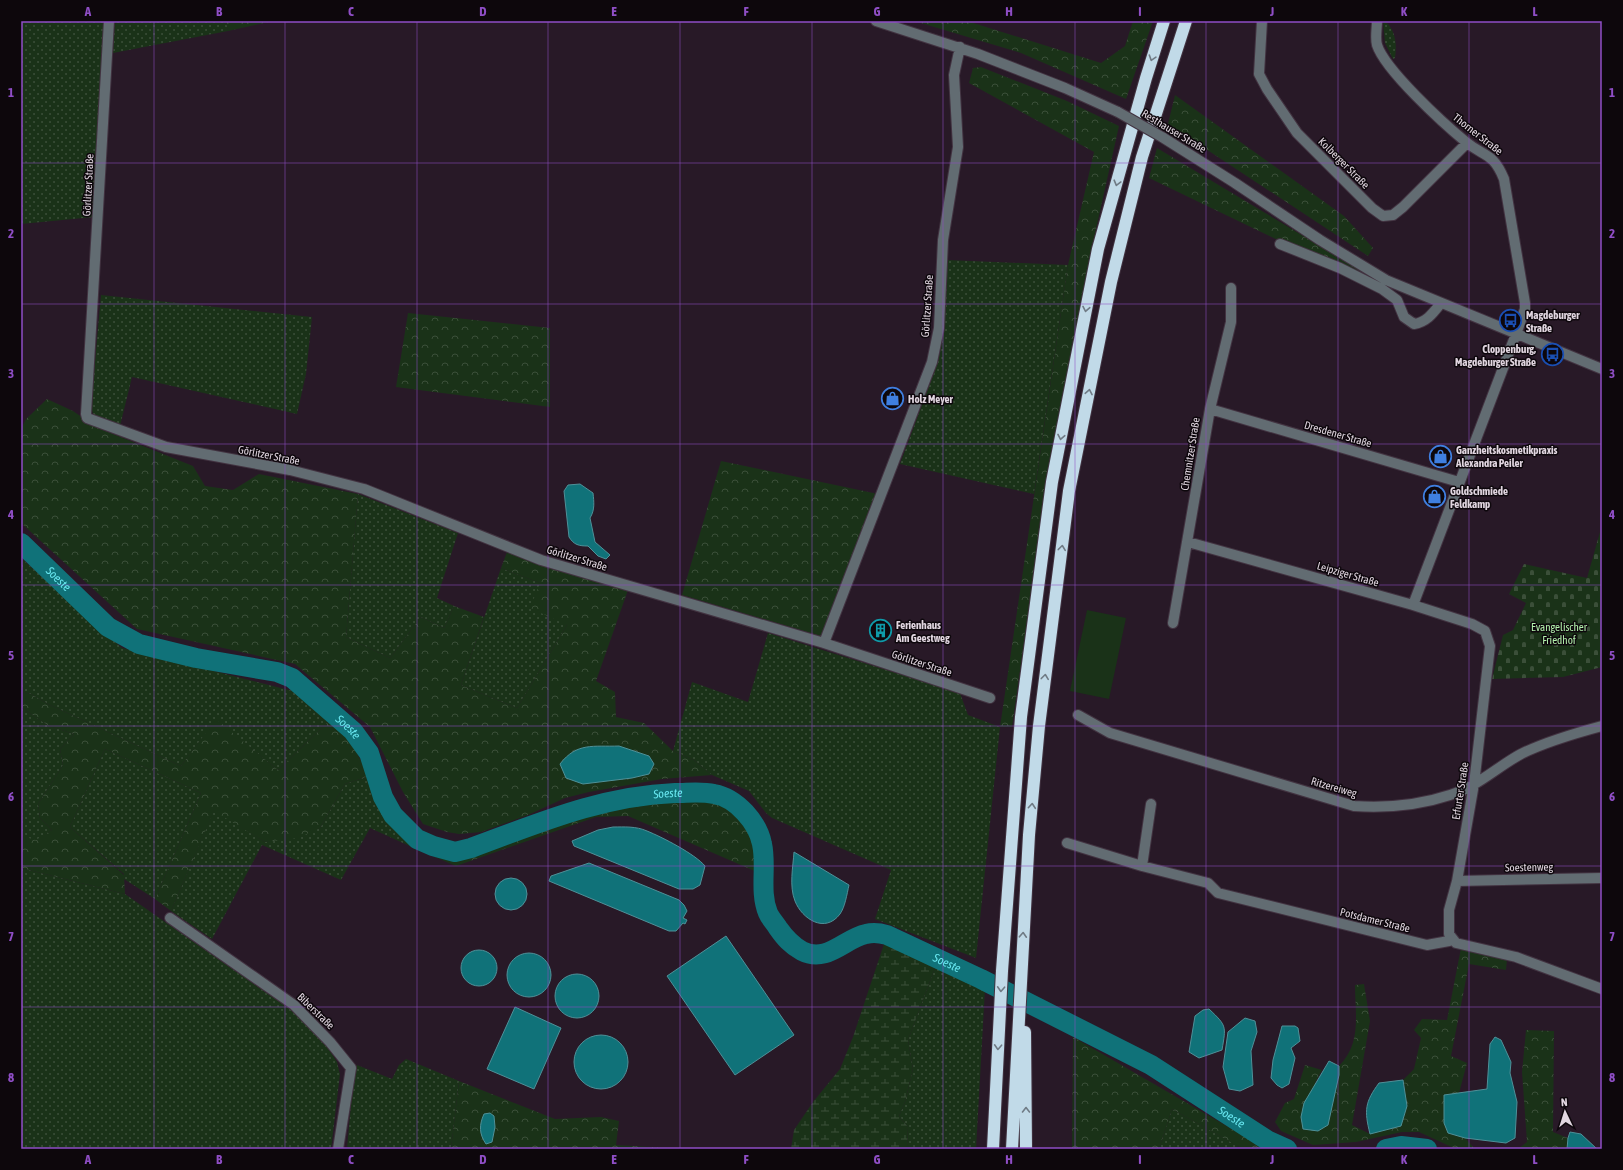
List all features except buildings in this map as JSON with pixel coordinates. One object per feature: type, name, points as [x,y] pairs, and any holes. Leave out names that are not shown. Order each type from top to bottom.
[{"type":"highway","points":[[993,1149],[1002,971],[1021,717],[1052,482],[1098,249],[1146,78],[1164,21]]},
{"type":"highway","points":[[1012,1149],[1028,845],[1039,726],[1069,490],[1111,282],[1142,157],[1186,21]]},
{"type":"highway","points":[[1019,1010],[1025,1029],[1026,1149]]},
{"type":"street","name":"Görlitzer Straße","points":[[109,21],[86,414],[87,418],[166,448],[290,470],[364,490],[541,560],[824,643],[990,698]]},
{"type":"street","name":"Resthauser Straße","points":[[876,21],[960,47],[1065,88],[1118,112],[1162,137],[1386,280],[1602,369]]},
{"type":"street","name":"Kolberger Straße","points":[[1262,21],[1259,74],[1267,89],[1297,133],[1372,208],[1383,216],[1393,215],[1403,207],[1467,143]]},
{"type":"street","name":"Thorner Straße","points":[[1377,21],[1377,44],[1384,59],[1398,76],[1435,114],[1467,143],[1490,156],[1499,166],[1504,179],[1525,303],[1525,309],[1516,334]]},
{"type":"street","name":"Görlitzer Straße","points":[[824,643],[932,362],[939,328],[944,240],[958,147],[954,75],[960,47]]},
{"type":"street","points":[[1280,244],[1340,268],[1382,289],[1397,300],[1404,318],[1414,324],[1422,322],[1430,317],[1441,303]]},
{"type":"street","name":"Chemnitzer Straße","points":[[1173,623],[1210,409],[1231,322],[1232,288]]},
{"type":"street","points":[[1413,605],[1516,334]]},
{"type":"street","name":"Dresdener Straße","points":[[1210,409],[1459,482]]},
{"type":"street","name":"Leipziger Straße","points":[[1188,542],[1413,605],[1472,624],[1485,631],[1490,646]]},
{"type":"street","name":"Erfurter Straße","points":[[1452,939],[1449,934],[1449,910],[1457,881],[1474,784],[1490,646]]},
{"type":"street","name":"Ritzereiweg","points":[[1078,715],[1110,733],[1354,806],[1385,808],[1450,795],[1474,784],[1521,754],[1583,731],[1602,726]]},
{"type":"street","points":[[1142,866],[1151,804]]},
{"type":"street","name":"Potsdamer Straße","points":[[1067,843],[1142,866],[1208,883],[1218,893],[1427,946],[1443,943],[1452,939]]},
{"type":"street","name":"Soestenweg","points":[[1457,881],[1602,878]]},
{"type":"street","name":"Biberstraße","points":[[170,918],[294,1004],[330,1042],[351,1068],[338,1149]]},
{"type":"street","points":[[1452,939],[1456,943],[1516,957],[1602,989]]},
{"type":"green space","points":[[21,21],[106,21],[94,217],[21,224]]},
{"type":"green space","points":[[115,21],[226,21],[228,31],[113,53]]},
{"type":"green space","points":[[226,21],[273,21],[228,31]]},
{"type":"green space","points":[[914,21],[967,21],[1101,63],[1125,46],[1133,21],[1153,21],[1126,99],[1021,53]]},
{"type":"green space","points":[[1385,21],[1394,33],[1396,53],[1395,58],[1393,59],[1385,43],[1383,22]]},
{"type":"green space","points":[[981,67],[1067,101],[1119,126],[1092,247],[1047,480],[1012,727],[1000,727],[1068,265],[1094,152],[969,83],[973,68]]},
{"type":"green space","points":[[1175,95],[1344,216],[1373,248],[1368,256],[1168,124]]},
{"type":"green space","points":[[1157,148],[1360,270],[1357,278],[1149,178]]},
{"type":"green space","points":[[947,260],[1068,265],[1034,494],[900,464],[938,362],[944,329]]},
{"type":"green space","points":[[101,295],[312,317],[306,374],[297,414],[132,377],[120,426],[94,417],[91,407]]},
{"type":"green space","points":[[408,313],[550,328],[550,407],[396,387]]},
{"type":"green space","points":[[47,399],[73,411],[98,428],[193,466],[205,486],[233,490],[259,474],[358,494],[346,637],[390,658],[421,617],[444,628],[454,606],[484,617],[461,685],[517,708],[567,625],[530,608],[540,583],[501,568],[507,552],[540,564],[628,590],[596,681],[615,692],[616,717],[644,723],[673,751],[694,760],[712,775],[662,779],[589,792],[565,798],[528,815],[481,832],[459,834],[447,832],[423,824],[403,792],[370,727],[295,664],[137,629],[21,523],[21,429],[26,419]]},
{"type":"green space","points":[[721,461],[878,494],[821,636],[682,595]]},
{"type":"green space","points":[[358,494],[458,533],[437,598],[454,606],[444,628],[421,617],[390,658],[346,637]]},
{"type":"green space","name":"Evangelischer Friedhof","points":[[1602,525],[1602,667],[1563,677],[1492,679],[1503,635],[1513,630],[1526,603],[1509,594],[1524,564],[1587,578]]},
{"type":"green space","points":[[21,558],[122,648],[293,691],[328,722],[278,770],[216,720],[181,766],[48,704],[31,694],[21,692]]},
{"type":"green space","points":[[501,568],[540,583],[567,625],[517,708],[461,685]]},
{"type":"green space","points":[[1087,610],[1126,618],[1109,699],[1070,691]]},
{"type":"green space","points":[[768,633],[960,693],[968,715],[1000,727],[976,958],[875,919],[891,870],[772,818],[766,813],[749,791],[712,775],[694,760],[673,751],[692,682],[748,702]]},
{"type":"green space","points":[[21,692],[31,694],[48,704],[181,766],[216,719],[278,770],[328,722],[349,738],[369,776],[345,784],[320,828],[298,838],[265,842],[214,811],[171,911],[155,899],[201,793],[105,749],[70,827],[124,875],[125,894],[21,868],[21,836],[36,840],[52,830],[40,818],[38,804],[63,765],[60,749],[74,734],[49,726],[22,708]]},
{"type":"green space","points":[[21,703],[22,708],[49,726],[74,734],[60,749],[63,765],[38,804],[40,818],[52,830],[36,841],[21,836]]},
{"type":"green space","points":[[105,749],[201,793],[155,899],[124,879],[124,874],[70,827]]},
{"type":"green space","points":[[369,776],[390,818],[416,845],[414,848],[370,828],[341,880],[262,845],[212,939],[171,911],[214,810],[265,842],[320,828],[345,784]]},
{"type":"green space","points":[[709,798],[733,812],[753,838],[757,872],[628,816],[596,817],[456,866],[414,848],[416,845],[460,855],[597,808],[642,799]]},
{"type":"green space","points":[[21,868],[125,894],[291,1010],[326,1045],[337,1062],[340,1074],[331,1149],[21,1149]]},
{"type":"green space","points":[[885,941],[935,968],[908,1040],[913,1069],[905,1102],[899,1116],[908,1127],[907,1149],[791,1149],[794,1130],[813,1102],[840,1069],[853,1037]]},
{"type":"green space","points":[[1461,948],[1507,959],[1506,970],[1469,964],[1451,1056],[1467,1063],[1459,1093],[1444,1095],[1448,1133],[1465,1138],[1475,1149],[1456,1149],[1419,1132],[1402,1132],[1356,1142],[1313,1145],[1281,1131],[1275,1122],[1285,1103],[1294,1099],[1305,1065],[1322,1070],[1315,1083],[1328,1125],[1339,1075],[1339,1066],[1351,1048],[1356,1028],[1355,985],[1364,984],[1370,1021],[1352,1125],[1370,1134],[1405,1089],[1403,1080],[1414,1069],[1421,1038],[1414,1030],[1422,1019],[1447,1020]]},
{"type":"green space","points":[[935,968],[985,989],[976,1149],[907,1149],[908,1127],[899,1116],[905,1102],[913,1069],[908,1040]]},
{"type":"green space","points":[[1526,1030],[1554,1031],[1553,1132],[1568,1138],[1567,1149],[1518,1149],[1527,1142],[1522,1072]]},
{"type":"green space","points":[[1073,1037],[1242,1135],[1253,1136],[1282,1149],[1243,1149],[1172,1109],[1159,1149],[1072,1149]]},
{"type":"green space","points":[[406,1059],[459,1081],[451,1149],[347,1149],[354,1071],[357,1065],[392,1079],[399,1065]]},
{"type":"green space","points":[[459,1081],[555,1119],[601,1117],[619,1121],[616,1145],[686,1149],[451,1149]]},
{"type":"green space","points":[[1172,1109],[1238,1146],[1236,1149],[1159,1149]]},
{"type":"water","points":[[580,484],[593,493],[594,503],[590,518],[595,542],[610,555],[606,559],[598,556],[588,546],[575,543],[569,537],[564,491],[568,485]]},
{"type":"water","points":[[593,746],[619,746],[649,756],[654,764],[649,774],[632,778],[583,784],[566,778],[560,764],[573,752]]},
{"type":"water","points":[[613,827],[643,829],[694,856],[705,866],[700,885],[693,889],[679,889],[574,846],[572,841],[598,830]]},
{"type":"water","points":[[794,852],[849,885],[843,908],[834,920],[828,923],[814,922],[798,908],[792,889]]},
{"type":"water","points":[[589,863],[679,900],[687,911],[683,918],[687,920],[685,924],[683,923],[676,931],[669,931],[549,881],[551,876]]},
{"type":"water","points":[[508,878],[514,878],[524,885],[527,894],[526,900],[520,907],[514,910],[508,910],[498,903],[495,897],[495,891],[502,881]]},
{"type":"water","points":[[726,936],[794,1035],[735,1075],[667,976]]},
{"type":"water","points":[[482,950],[492,955],[496,961],[496,975],[492,981],[486,985],[476,986],[466,981],[462,975],[461,965],[466,955],[472,951]]},
{"type":"water","points":[[533,953],[545,959],[550,967],[550,983],[545,991],[537,996],[525,997],[513,991],[508,983],[507,971],[513,959],[521,954]]},
{"type":"water","points":[[573,974],[581,974],[593,980],[599,992],[599,1000],[593,1012],[581,1018],[573,1018],[561,1012],[555,1000],[555,992],[561,980]]},
{"type":"water","points":[[515,1007],[561,1028],[534,1089],[487,1069]]},
{"type":"water","points":[[1209,1009],[1219,1019],[1224,1027],[1222,1050],[1199,1058],[1189,1052],[1195,1016],[1203,1010]]},
{"type":"water","points":[[1245,1018],[1255,1021],[1257,1032],[1251,1051],[1253,1085],[1240,1091],[1229,1089],[1223,1067],[1228,1032]]},
{"type":"water","points":[[1282,1026],[1295,1026],[1298,1028],[1300,1041],[1291,1048],[1295,1058],[1289,1084],[1282,1088],[1271,1078],[1273,1060]]},
{"type":"water","points":[[596,1035],[606,1035],[616,1039],[624,1047],[628,1057],[628,1067],[624,1077],[616,1085],[606,1089],[596,1089],[586,1085],[578,1077],[574,1067],[574,1057],[578,1047],[586,1039]]},
{"type":"water","points":[[1495,1037],[1501,1040],[1511,1062],[1510,1073],[1517,1102],[1515,1138],[1506,1143],[1465,1138],[1448,1133],[1444,1123],[1444,1095],[1487,1089],[1490,1044]]},
{"type":"water","points":[[1329,1061],[1339,1066],[1339,1075],[1328,1125],[1318,1131],[1303,1129],[1301,1117],[1304,1103]]},
{"type":"water","points":[[1403,1080],[1407,1106],[1401,1126],[1370,1134],[1367,1119],[1367,1107],[1368,1101],[1374,1090],[1379,1083]]},
{"type":"water","points":[[490,1113],[494,1116],[495,1127],[492,1142],[486,1144],[481,1133],[481,1122],[484,1114]]},
{"type":"water","points":[[1570,1132],[1581,1134],[1597,1149],[1567,1149]]},
{"type":"waterway","name":"Soeste","points":[[21,543],[108,627],[139,644],[196,658],[277,672],[292,678],[353,731],[369,753],[383,797],[393,815],[417,839],[433,846],[455,852],[471,848],[571,812],[621,799],[648,795],[694,792],[723,796],[738,806],[745,813],[751,820],[760,836],[764,861],[763,887],[765,905],[771,919],[791,944],[798,949],[811,954],[820,954],[836,949],[858,936],[872,933],[887,935],[981,979],[1151,1065],[1267,1140],[1287,1149]]},
{"type":"waterway","name":"Soeste","points":[[1386,1149],[1401,1146],[1427,1149]]},
{"type":"place","name":"Magdeburger Straße","points":[[1510,321]]},
{"type":"place","name":"Cloppenburg, Magdeburger Straße","points":[[1552,355]]},
{"type":"place","name":"Holz Meyer","points":[[893,399]]},
{"type":"place","name":"Ganzheitskosmetikpraxis Alexandra Peiler","points":[[1440,456]]},
{"type":"place","name":"Goldschmiede Feldkamp","points":[[1434,497]]},
{"type":"place","name":"Ferienhaus Am Geestweg","points":[[881,631]]}]
